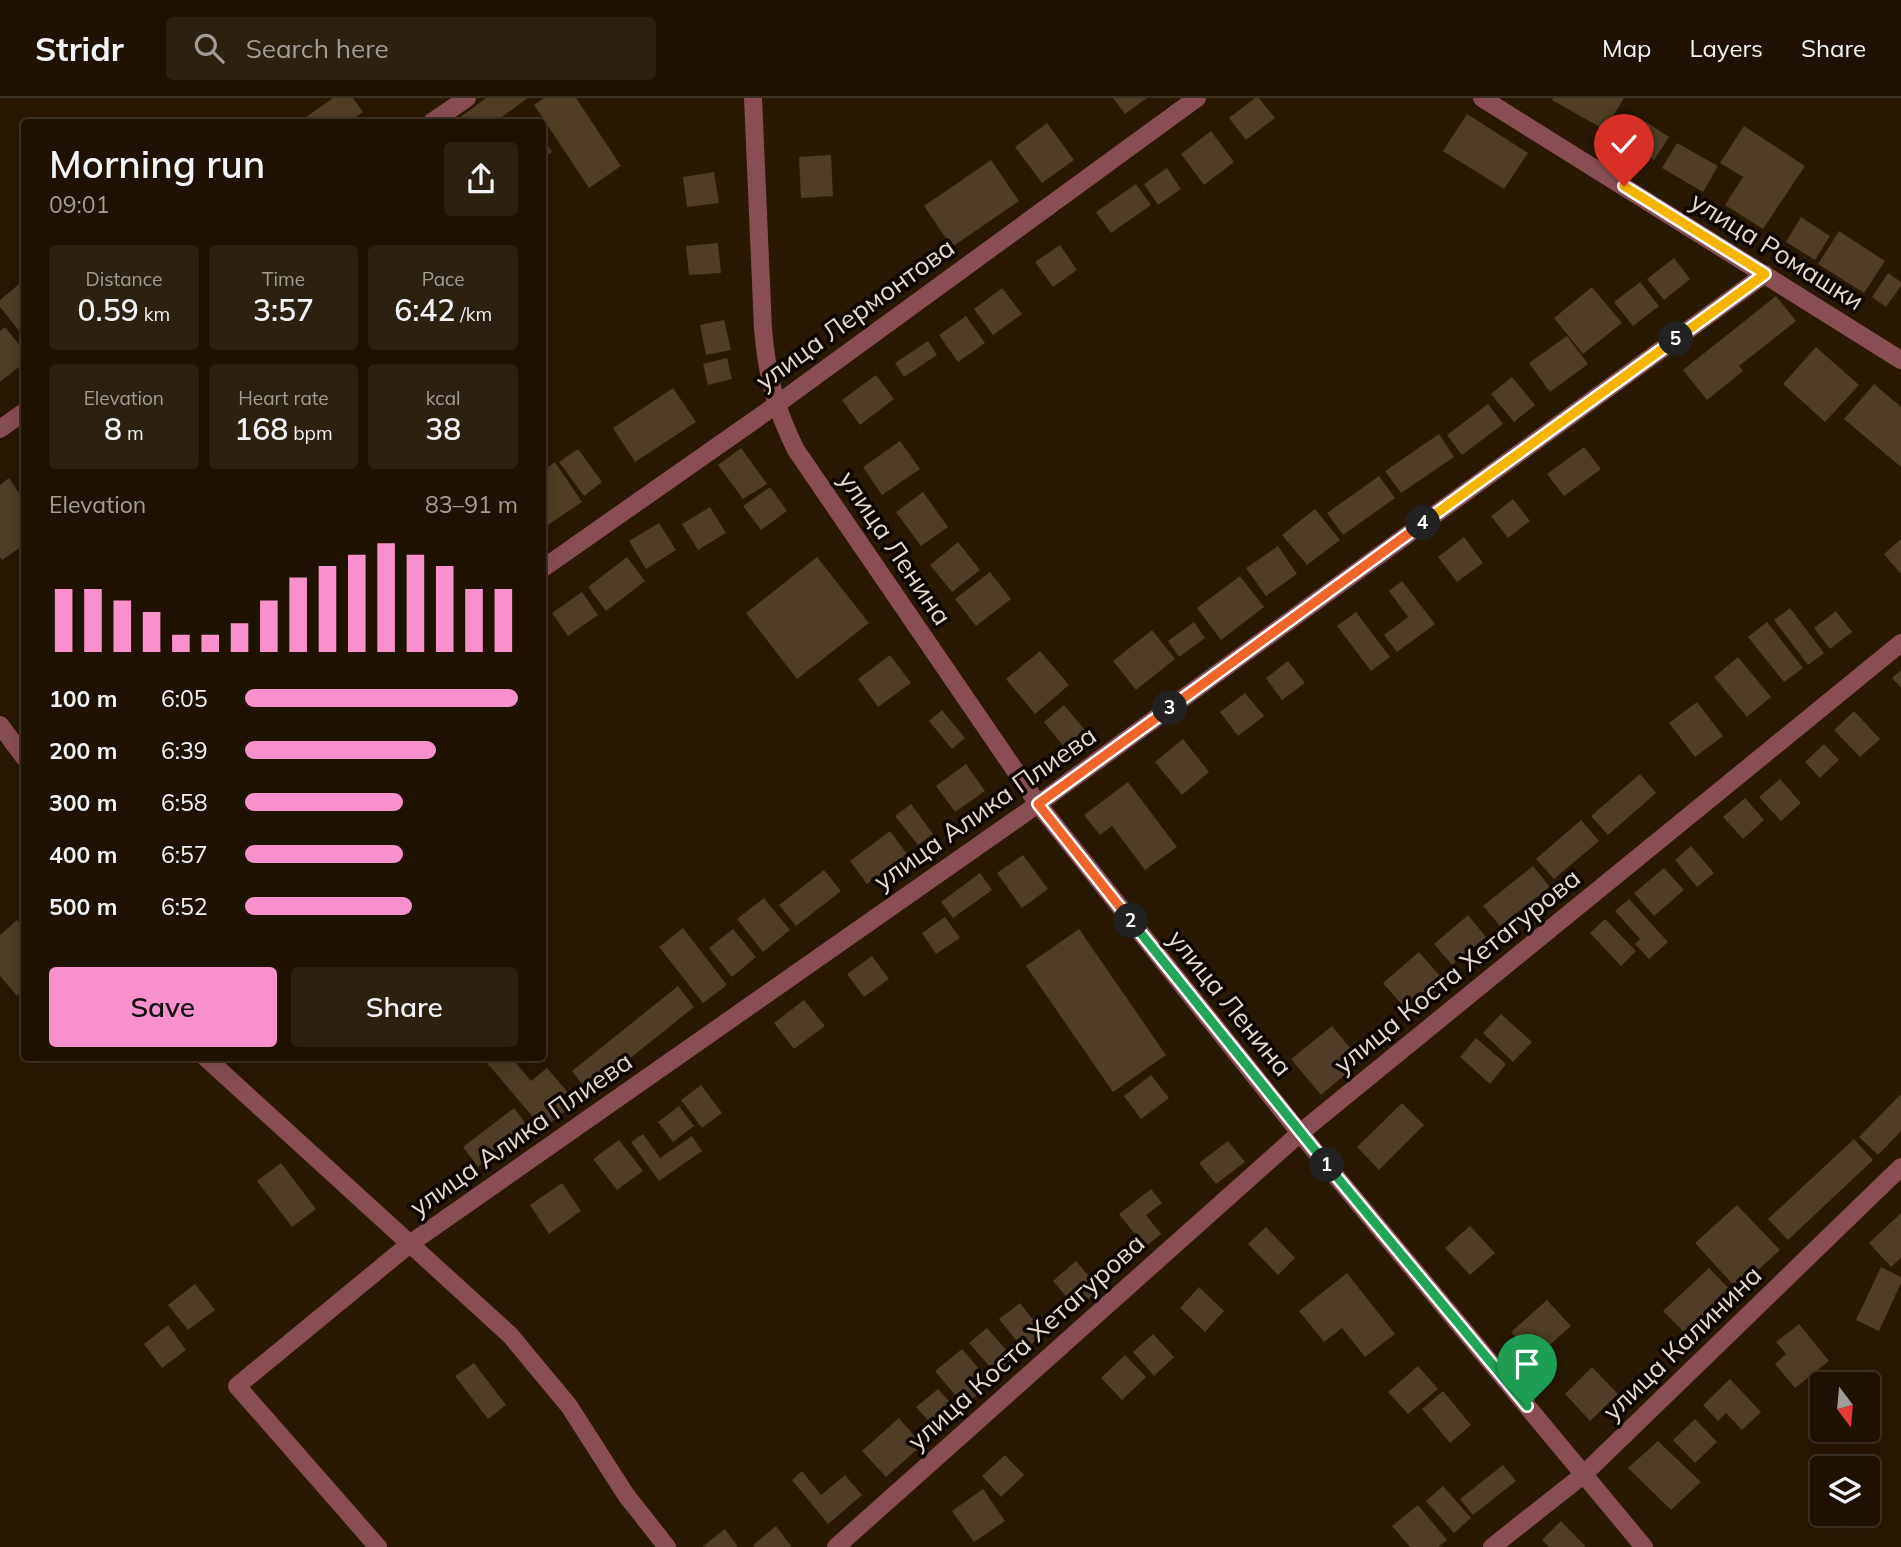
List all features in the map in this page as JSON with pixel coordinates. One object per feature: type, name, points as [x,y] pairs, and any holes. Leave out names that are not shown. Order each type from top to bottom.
[{"type":"street","points":[[436,119],[467,98]]},
{"type":"street","name":"улица Ленина","points":[[753,98],[766,365],[776,405],[796,450],[1038,804],[1300,1133],[1644,1547]]},
{"type":"street","name":"улица Лермонтова","points":[[546,566],[776,405],[1197,98]]},
{"type":"street","name":"улица Ромашки","points":[[1482,98],[1901,360]]},
{"type":"street","name":"улица Алика Плиева","points":[[378,1547],[237,1386],[411,1243],[1038,804],[1765,274]]},
{"type":"street","points":[[0,429],[21,414]]},
{"type":"street","name":"улица Коста Хетагурова","points":[[836,1547],[1300,1133],[1901,643]]},
{"type":"street","points":[[0,725],[21,753]]},
{"type":"street","points":[[209,1061],[510,1335],[569,1406],[626,1495],[667,1547]]},
{"type":"street","name":"улица Калинина","points":[[1492,1547],[1584,1475],[1901,1167]]},
{"type":"building","points":[[333,98],[353,98],[363,112],[353,119],[303,119]]},
{"type":"building","points":[[486,98],[528,98],[499,119],[458,119]]},
{"type":"building","points":[[544,98],[576,98],[621,166],[589,188],[546,123],[546,119],[534,105]]},
{"type":"building","points":[[1113,98],[1147,98],[1125,114]]},
{"type":"building","points":[[1255,98],[1259,98],[1275,118],[1246,140],[1229,118]]},
{"type":"building","points":[[1624,98],[1605,130],[1552,100]]},
{"type":"building","points":[[1467,114],[1528,153],[1504,189],[1443,151]]},
{"type":"building","points":[[1643,120],[1669,137],[1654,160],[1628,143]]},
{"type":"building","points":[[1047,123],[1074,160],[1042,183],[1015,147]]},
{"type":"building","points":[[1744,126],[1805,166],[1763,229],[1725,205],[1743,177],[1720,163]]},
{"type":"building","points":[[1211,131],[1234,162],[1204,185],[1181,154]]},
{"type":"building","points":[[546,143],[552,152],[546,156]]},
{"type":"building","points":[[1677,143],[1718,166],[1703,192],[1662,168]]},
{"type":"building","points":[[831,155],[833,196],[801,198],[799,157]]},
{"type":"building","points":[[991,160],[1019,201],[952,247],[924,206]]},
{"type":"building","points":[[1167,168],[1181,189],[1158,205],[1144,184]]},
{"type":"building","points":[[714,172],[719,203],[687,207],[683,177]]},
{"type":"building","points":[[1136,184],[1151,205],[1111,233],[1096,212]]},
{"type":"building","points":[[1801,217],[1830,236],[1815,260],[1786,242]]},
{"type":"building","points":[[1839,231],[1885,261],[1864,293],[1818,264]]},
{"type":"building","points":[[718,243],[721,273],[689,275],[686,246]]},
{"type":"building","points":[[1060,245],[1077,270],[1053,287],[1035,262]]},
{"type":"building","points":[[1674,258],[1690,279],[1664,300],[1647,279]]},
{"type":"building","points":[[1888,273],[1901,282],[1901,286],[1886,307],[1872,297]]},
{"type":"building","points":[[21,282],[21,333],[0,307],[0,300]]},
{"type":"building","points":[[1640,282],[1659,306],[1633,326],[1614,302]]},
{"type":"building","points":[[1592,287],[1622,323],[1583,354],[1554,318]]},
{"type":"building","points":[[1002,288],[1022,314],[993,335],[974,309]]},
{"type":"building","points":[[1776,296],[1796,321],[1739,366],[1743,371],[1707,400],[1683,370]]},
{"type":"building","points":[[966,316],[985,343],[958,362],[939,335]]},
{"type":"building","points":[[724,320],[731,350],[706,355],[700,325]]},
{"type":"building","points":[[5,327],[21,347],[21,365],[0,382],[0,331]]},
{"type":"building","points":[[1567,336],[1588,364],[1550,392],[1529,363]]},
{"type":"building","points":[[928,341],[937,355],[904,377],[895,363]]},
{"type":"building","points":[[1816,347],[1859,385],[1825,422],[1783,384]]},
{"type":"building","points":[[727,358],[732,379],[708,385],[703,364]]},
{"type":"building","points":[[876,375],[894,399],[860,425],[842,400]]},
{"type":"building","points":[[1512,377],[1535,405],[1514,422],[1491,394]]},
{"type":"building","points":[[1874,384],[1901,407],[1901,467],[1844,419]]},
{"type":"building","points":[[673,388],[696,422],[635,462],[613,428]]},
{"type":"building","points":[[1488,404],[1503,424],[1462,455],[1447,435]]},
{"type":"building","points":[[1439,434],[1454,457],[1401,493],[1385,471]]},
{"type":"building","points":[[900,441],[920,469],[882,495],[863,467]]},
{"type":"building","points":[[1584,447],[1601,469],[1564,496],[1547,474]]},
{"type":"building","points":[[741,448],[767,484],[743,499],[718,465]]},
{"type":"building","points":[[578,449],[602,482],[584,496],[559,462]]},
{"type":"building","points":[[555,462],[582,502],[546,526],[546,468]]},
{"type":"building","points":[[1379,476],[1395,498],[1343,535],[1327,513]]},
{"type":"building","points":[[9,478],[21,496],[21,547],[2,560],[0,557],[0,485]]},
{"type":"building","points":[[770,487],[787,511],[761,530],[743,506]]},
{"type":"building","points":[[923,492],[948,527],[921,546],[896,512]]},
{"type":"building","points":[[1513,499],[1530,521],[1508,538],[1491,516]]},
{"type":"building","points":[[710,507],[726,533],[698,550],[682,524]]},
{"type":"building","points":[[1315,509],[1340,540],[1307,565],[1282,535]]},
{"type":"building","points":[[659,523],[676,550],[646,569],[629,541]]},
{"type":"building","points":[[1464,537],[1483,563],[1457,582],[1438,557]]},
{"type":"building","points":[[1901,539],[1901,574],[1884,554]]},
{"type":"building","points":[[958,542],[980,570],[952,592],[930,565]]},
{"type":"building","points":[[1278,546],[1297,574],[1266,596],[1246,568]]},
{"type":"building","points":[[627,557],[645,581],[606,611],[588,587]]},
{"type":"building","points":[[817,557],[869,623],[797,679],[746,613]]},
{"type":"building","points":[[990,572],[1011,599],[976,626],[955,599]]},
{"type":"building","points":[[1240,576],[1264,607],[1221,640],[1197,608]]},
{"type":"building","points":[[1402,581],[1435,624],[1397,652],[1384,635],[1408,617],[1389,591]]},
{"type":"building","points":[[582,592],[598,615],[568,636],[552,613]]},
{"type":"building","points":[[1790,608],[1824,653],[1808,665],[1774,620]]},
{"type":"building","points":[[1836,611],[1852,632],[1830,649],[1814,628]]},
{"type":"building","points":[[1356,612],[1390,657],[1371,671],[1337,626]]},
{"type":"building","points":[[1194,622],[1205,638],[1179,657],[1168,641]]},
{"type":"building","points":[[1767,622],[1803,668],[1784,682],[1748,637]]},
{"type":"building","points":[[1152,630],[1175,659],[1136,690],[1113,661]]},
{"type":"building","points":[[1040,651],[1069,685],[1035,714],[1006,679]]},
{"type":"building","points":[[890,655],[911,683],[878,707],[858,679]]},
{"type":"building","points":[[1738,657],[1771,697],[1747,717],[1714,677]]},
{"type":"building","points":[[1288,661],[1305,683],[1282,700],[1266,678]]},
{"type":"building","points":[[1901,670],[1901,688],[1892,678]]},
{"type":"building","points":[[1245,693],[1264,716],[1238,736],[1220,712]]},
{"type":"building","points":[[1697,702],[1723,736],[1695,757],[1669,723]]},
{"type":"building","points":[[1064,705],[1085,730],[1064,747],[1044,722]]},
{"type":"building","points":[[942,710],[965,738],[952,749],[929,721]]},
{"type":"building","points":[[1854,711],[1880,739],[1860,757],[1834,730]]},
{"type":"building","points":[[1183,739],[1209,772],[1182,795],[1155,762]]},
{"type":"building","points":[[1824,744],[1839,760],[1820,778],[1805,762]]},
{"type":"building","points":[[966,764],[985,791],[955,812],[936,786]]},
{"type":"building","points":[[1640,774],[1656,793],[1608,835],[1591,816]]},
{"type":"building","points":[[1780,779],[1801,803],[1781,821],[1759,797]]},
{"type":"building","points":[[1128,782],[1177,847],[1145,870],[1112,826],[1100,835],[1084,815]]},
{"type":"building","points":[[1745,798],[1764,820],[1743,839],[1723,817]]},
{"type":"building","points":[[911,804],[933,834],[918,845],[895,816]]},
{"type":"building","points":[[1581,820],[1599,841],[1554,879],[1536,859]]},
{"type":"building","points":[[890,831],[907,854],[867,884],[850,861]]},
{"type":"building","points":[[1691,846],[1714,873],[1697,887],[1675,860]]},
{"type":"building","points":[[1023,855],[1048,889],[1022,908],[997,873]]},
{"type":"building","points":[[1533,866],[1550,887],[1500,926],[1483,906]]},
{"type":"building","points":[[1664,868],[1684,890],[1654,916],[1634,893]]},
{"type":"building","points":[[824,870],[841,891],[796,926],[779,905]]},
{"type":"building","points":[[980,873],[992,890],[953,918],[941,902]]},
{"type":"building","points":[[764,898],[790,930],[763,952],[737,919]]},
{"type":"building","points":[[1629,899],[1668,942],[1649,959],[1635,944],[1640,939],[1615,911]]},
{"type":"building","points":[[1468,915],[1486,937],[1452,965],[1434,944]]},
{"type":"building","points":[[945,917],[960,938],[936,954],[922,933]]},
{"type":"building","points":[[1605,919],[1636,951],[1621,966],[1590,933]]},
{"type":"building","points":[[17,920],[21,926],[21,992],[17,996],[0,976],[0,935]]},
{"type":"building","points":[[683,928],[727,985],[703,1003],[659,947]]},
{"type":"building","points":[[733,929],[756,957],[732,977],[709,948]]},
{"type":"building","points":[[1079,929],[1166,1055],[1113,1092],[1026,966]]},
{"type":"building","points":[[1419,952],[1446,983],[1410,1014],[1383,983]]},
{"type":"building","points":[[872,956],[889,979],[864,997],[847,974]]},
{"type":"building","points":[[678,986],[694,1007],[588,1092],[572,1071]]},
{"type":"building","points":[[804,1000],[825,1026],[794,1049],[774,1023]]},
{"type":"building","points":[[1501,1014],[1532,1042],[1513,1062],[1483,1033]]},
{"type":"building","points":[[1332,1026],[1361,1061],[1321,1095],[1291,1059]]},
{"type":"building","points":[[1476,1038],[1506,1064],[1490,1084],[1460,1057]]},
{"type":"building","points":[[485,1061],[514,1061],[531,1081],[547,1068],[576,1102],[543,1129]]},
{"type":"building","points":[[1151,1075],[1169,1098],[1141,1119],[1124,1096]]},
{"type":"building","points":[[701,1085],[722,1113],[702,1128],[681,1100]]},
{"type":"building","points":[[1901,1094],[1901,1131],[1878,1155],[1859,1137]]},
{"type":"building","points":[[1402,1103],[1424,1125],[1379,1170],[1357,1147]]},
{"type":"building","points":[[679,1106],[694,1126],[673,1142],[658,1122]]},
{"type":"building","points":[[514,1108],[529,1128],[478,1167],[463,1147]]},
{"type":"building","points":[[643,1134],[660,1158],[692,1136],[702,1151],[659,1181],[631,1142]]},
{"type":"building","points":[[1854,1139],[1873,1160],[1788,1240],[1768,1219]]},
{"type":"building","points":[[619,1140],[643,1171],[617,1190],[593,1159]]},
{"type":"building","points":[[1228,1141],[1245,1162],[1216,1184],[1199,1163]]},
{"type":"building","points":[[281,1163],[316,1209],[292,1227],[257,1181]]},
{"type":"building","points":[[562,1183],[581,1211],[549,1234],[530,1205]]},
{"type":"building","points":[[1151,1189],[1162,1203],[1146,1215],[1161,1234],[1145,1247],[1119,1214]]},
{"type":"building","points":[[1737,1205],[1780,1250],[1737,1289],[1695,1243]]},
{"type":"building","points":[[1901,1213],[1901,1258],[1891,1267],[1869,1243]]},
{"type":"building","points":[[1470,1226],[1495,1253],[1470,1275],[1445,1248]]},
{"type":"building","points":[[1266,1227],[1295,1258],[1278,1275],[1248,1244]]},
{"type":"building","points":[[1076,1261],[1100,1289],[1077,1309],[1053,1281]]},
{"type":"building","points":[[1881,1267],[1901,1277],[1901,1283],[1879,1331],[1856,1320]]},
{"type":"building","points":[[1709,1268],[1732,1292],[1687,1335],[1663,1311]]},
{"type":"building","points":[[1347,1273],[1395,1334],[1365,1357],[1342,1328],[1324,1342],[1299,1311]]},
{"type":"building","points":[[195,1284],[215,1310],[188,1330],[168,1305]]},
{"type":"building","points":[[1199,1287],[1224,1311],[1205,1332],[1180,1308]]},
{"type":"building","points":[[1547,1300],[1571,1326],[1535,1358],[1511,1332]]},
{"type":"building","points":[[1020,1303],[1044,1334],[1024,1350],[999,1319]]},
{"type":"building","points":[[1799,1324],[1829,1361],[1815,1372],[1810,1372],[1810,1376],[1795,1388],[1775,1364],[1786,1354],[1776,1342]]},
{"type":"building","points":[[168,1325],[186,1350],[162,1368],[144,1344]]},
{"type":"building","points":[[987,1328],[1016,1361],[998,1376],[969,1343]]},
{"type":"building","points":[[1153,1334],[1174,1357],[1154,1376],[1133,1352]]},
{"type":"building","points":[[962,1349],[991,1383],[964,1406],[935,1371]]},
{"type":"building","points":[[1125,1355],[1146,1377],[1122,1400],[1101,1378]]},
{"type":"building","points":[[474,1363],[506,1405],[488,1419],[455,1376]]},
{"type":"building","points":[[1418,1366],[1438,1389],[1408,1414],[1388,1392]]},
{"type":"building","points":[[1592,1367],[1618,1394],[1590,1421],[1565,1394]]},
{"type":"building","points":[[1730,1379],[1761,1412],[1742,1430],[1726,1413],[1718,1421],[1703,1405]]},
{"type":"building","points":[[938,1389],[958,1411],[936,1430],[916,1407]]},
{"type":"building","points":[[1443,1391],[1471,1425],[1450,1443],[1422,1409]]},
{"type":"building","points":[[899,1418],[922,1445],[886,1477],[862,1451]]},
{"type":"building","points":[[1695,1419],[1717,1442],[1695,1463],[1673,1440]]},
{"type":"building","points":[[1658,1441],[1701,1482],[1671,1510],[1628,1468]]},
{"type":"building","points":[[1005,1455],[1024,1475],[1001,1497],[982,1476]]},
{"type":"building","points":[[1503,1465],[1516,1481],[1473,1515],[1460,1499]]},
{"type":"building","points":[[802,1471],[821,1495],[845,1475],[862,1495],[828,1524],[792,1480]]},
{"type":"building","points":[[1443,1486],[1471,1518],[1454,1533],[1426,1501]]},
{"type":"building","points":[[983,1489],[1005,1521],[974,1542],[952,1511]]},
{"type":"building","points":[[1418,1505],[1447,1540],[1438,1547],[1410,1547],[1392,1526]]},
{"type":"building","points":[[1561,1521],[1586,1547],[1549,1547],[1542,1540]]},
{"type":"building","points":[[776,1526],[792,1547],[753,1545]]},
{"type":"building","points":[[725,1529],[738,1547],[702,1547]]},
{"type":"route","points":[[1527,1406],[1300,1133],[1038,804],[1765,274],[1624,186]]}]
